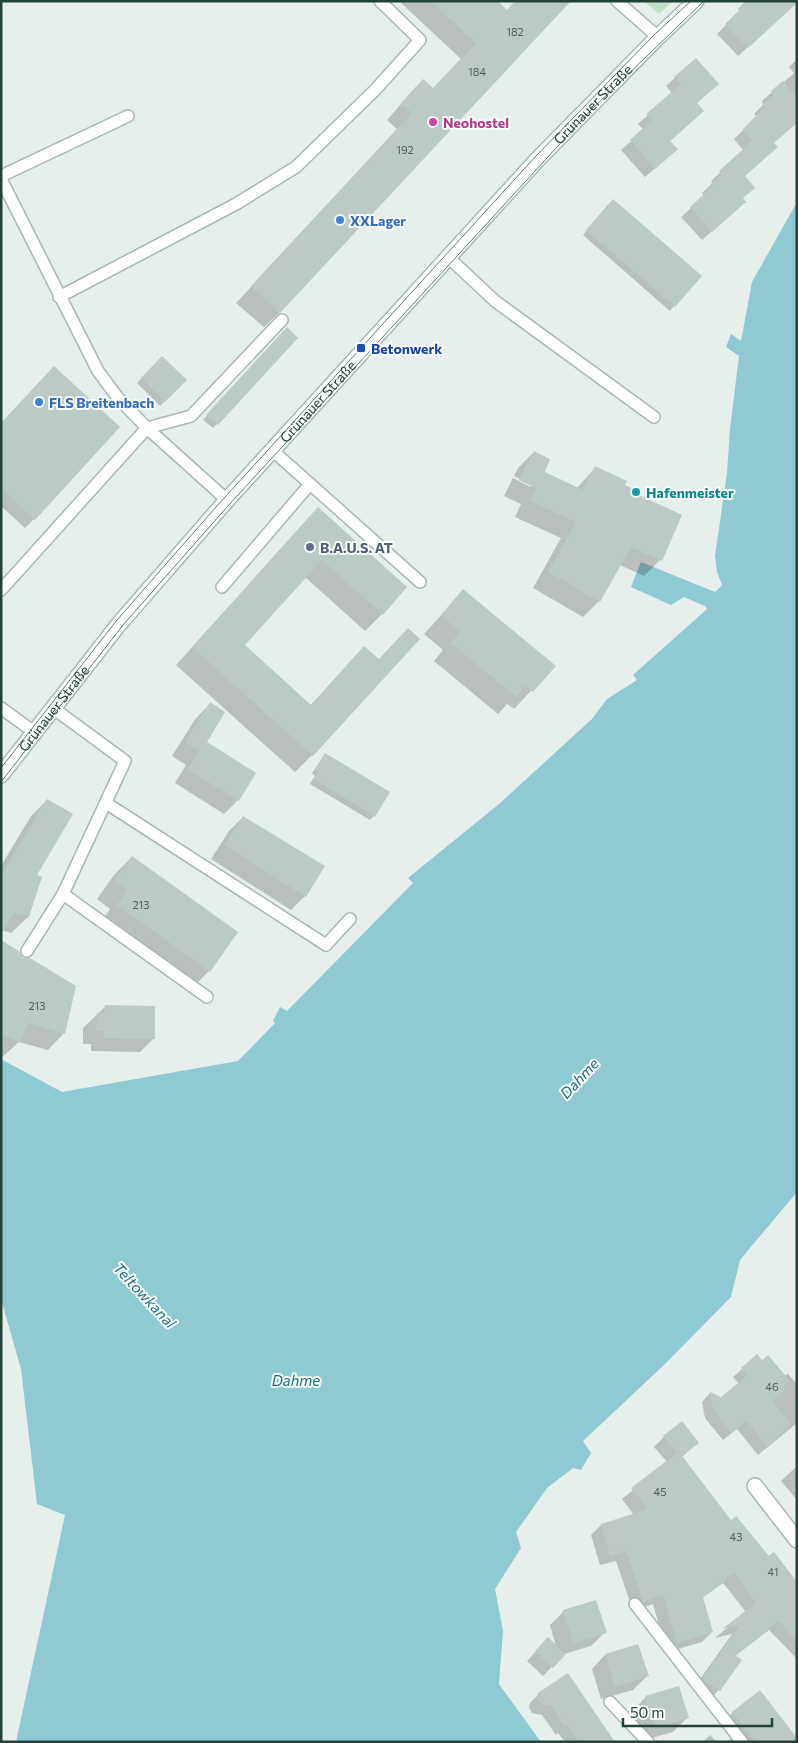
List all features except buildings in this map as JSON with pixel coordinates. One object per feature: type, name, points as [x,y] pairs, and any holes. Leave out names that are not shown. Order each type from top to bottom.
[{"type":"main road","name":"Grünauer Straße","points":[[1,775],[119,624],[227,500],[537,160],[696,1]]},
{"type":"main road","points":[[755,1486],[797,1540]]},
{"type":"lane","points":[[59,297],[236,204],[296,167],[376,89],[420,40],[380,1]]},
{"type":"lane","points":[[617,1],[658,37]]},
{"type":"lane","points":[[128,116],[1,178],[59,297],[98,371],[118,398],[147,428],[227,500]]},
{"type":"lane","points":[[448,257],[495,301],[654,417]]},
{"type":"lane","points":[[1,590],[147,428],[191,416],[282,320]]},
{"type":"lane","points":[[272,450],[420,582]]},
{"type":"lane","points":[[222,587],[310,484]]},
{"type":"lane","points":[[1,708],[34,732]]},
{"type":"lane","points":[[26,951],[63,894],[125,761],[52,708]]},
{"type":"lane","points":[[106,803],[326,945],[350,919]]},
{"type":"lane","points":[[63,894],[207,997]]},
{"type":"lane","points":[[635,1604],[742,1742]]},
{"type":"lane","points":[[610,1702],[648,1742]]},
{"type":"green space","points":[[644,1],[673,1],[659,14]]},
{"type":"water","name":"Dahme","points":[[797,202],[797,1192],[740,1260],[731,1297],[665,1364],[583,1441],[591,1453],[581,1470],[573,1468],[547,1488],[516,1532],[521,1548],[495,1589],[503,1631],[499,1684],[541,1742],[16,1742],[65,1515],[37,1504],[21,1369],[1,1299],[1,1059],[62,1092],[238,1061],[275,1023],[273,1021],[280,1007],[287,1011],[413,883],[408,878],[499,804],[592,719],[607,699],[637,680],[633,675],[707,609],[705,606],[684,597],[671,605],[631,587],[641,562],[715,592],[722,585],[717,572],[715,556],[727,473],[730,429],[739,356],[726,347],[731,334],[741,341],[752,282]]},
{"type":"tram line","points":[[1,768],[117,620],[216,507],[535,157],[655,34],[691,1]]},
{"type":"tram line","points":[[1,782],[123,625],[227,507],[591,110],[704,1]]},
{"type":"place","name":"Neohostel","points":[[433,122]]},
{"type":"place","name":"XXLager","points":[[340,220]]},
{"type":"place","name":"Betonwerk","points":[[361,348]]},
{"type":"place","name":"FLS Breitenbach","points":[[39,402]]},
{"type":"place","name":"Hafenmeister","points":[[636,492]]},
{"type":"place","name":"B.A.U.S. AT","points":[[310,547]]},
{"type":"water label","name":"Teltowkanal","points":[[145,1295]]}]
